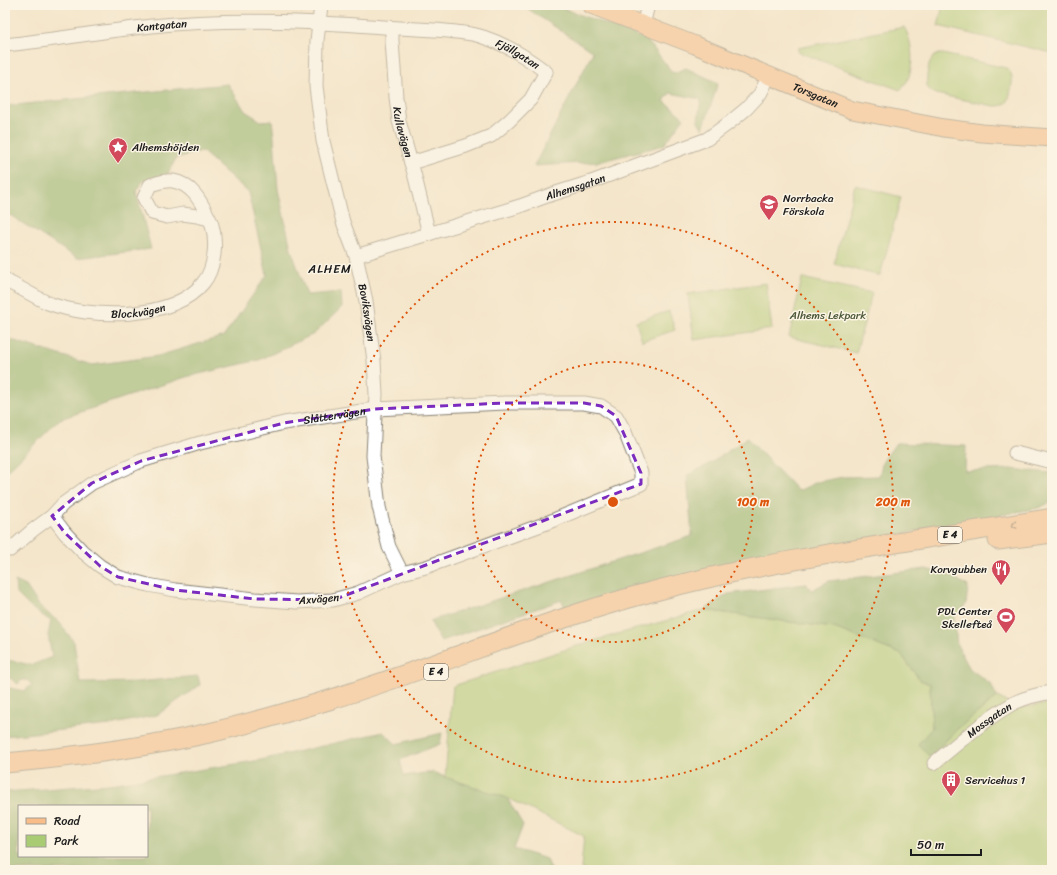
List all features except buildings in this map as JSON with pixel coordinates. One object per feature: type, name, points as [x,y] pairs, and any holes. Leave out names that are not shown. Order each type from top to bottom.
[{"type":"highway","name":"E 4","points":[[5,763],[55,758],[158,743],[210,733],[262,720],[338,697],[572,616],[646,593],[721,575],[848,551],[1052,518]]},
{"type":"highway","name":"E 4","points":[[5,773],[111,760],[165,751],[268,727],[330,709],[610,613],[707,586],[863,558],[1052,533]]},
{"type":"main road","name":"Torsgatan","points":[[591,5],[695,45],[852,110],[982,134],[1052,138]]},
{"type":"street","name":"Boviksvägen","points":[[321,5],[317,41],[316,86],[324,141],[343,222],[356,256],[366,301],[374,361],[376,394],[373,456],[379,507],[390,547],[402,573]]},
{"type":"street","points":[[643,25],[648,5]]},
{"type":"street","name":"Kantgatan","points":[[5,45],[152,26],[206,22],[256,21],[319,23]]},
{"type":"street","name":"Fjällgatan","points":[[319,23],[438,30],[483,36],[533,62],[546,72],[531,99],[509,121],[491,136],[466,146],[411,163]]},
{"type":"street","name":"Kullavägen","points":[[392,28],[399,121],[428,234]]},
{"type":"street","name":"Alhemsgatan","points":[[356,256],[520,206],[591,182],[707,139],[746,109],[760,94],[769,76]]},
{"type":"street","name":"Blockvägen","points":[[5,279],[48,303],[89,313],[118,314],[151,311],[169,306],[189,296],[204,283],[213,264],[215,245],[212,224],[199,199],[187,187],[174,182],[162,181],[150,185],[144,198],[152,213],[168,217],[183,214],[209,219]]},
{"type":"street","name":"Slåttervägen","points":[[10,550],[52,516],[63,504],[92,483],[141,460],[200,443],[284,423],[375,409],[506,403],[584,403],[601,406],[616,416],[625,432],[641,473],[641,484]]},
{"type":"street","points":[[1015,453],[1052,462]]},
{"type":"street","name":"Axvägen","points":[[52,516],[82,551],[100,566],[118,577],[148,585],[176,590],[255,600],[297,602],[333,600],[358,594],[402,573],[426,567],[537,527],[641,484]]},
{"type":"street","name":"Mossgatan","points":[[934,763],[996,714],[1017,702],[1040,694],[1052,692]]},
{"type":"highlighted area","points":[[505,403],[584,403],[601,406],[616,416],[641,473],[641,484],[333,600],[255,599],[175,590],[118,577],[100,566],[65,533],[52,516],[92,483],[141,461],[284,423],[375,409]]},
{"type":"green space","points":[[522,5],[554,5],[646,39],[673,73],[686,68],[718,83],[703,129],[698,121],[701,99],[670,93],[664,101],[684,118],[664,145],[598,162],[534,166],[593,52]]},
{"type":"green space","points":[[943,5],[1052,5],[1052,53],[938,26]]},
{"type":"green space","points":[[904,27],[911,47],[912,62],[909,77],[900,90],[798,52],[798,48]]},
{"type":"green space","points":[[939,54],[1006,68],[1009,70],[1012,80],[1008,101],[1005,104],[994,106],[936,94],[931,91],[927,86],[927,74],[930,62]]},
{"type":"green space","points":[[228,84],[245,111],[261,121],[272,120],[278,189],[291,249],[307,295],[341,292],[342,307],[314,334],[259,360],[186,377],[60,419],[5,473],[5,338],[92,365],[158,356],[224,336],[267,275],[248,192],[202,151],[176,158],[168,174],[143,181],[136,191],[151,249],[77,258],[5,212],[5,106]]},
{"type":"green space","points":[[855,185],[901,197],[880,276],[834,264]]},
{"type":"green space","name":"Alhems Lekpark","points":[[802,278],[872,293],[856,353],[789,337]]},
{"type":"green space","points":[[766,283],[772,329],[694,340],[688,294]]},
{"type":"green space","points":[[669,311],[675,330],[642,341],[636,322]]},
{"type":"green space","points":[[747,438],[798,491],[817,482],[843,477],[879,476],[883,461],[896,443],[966,446],[965,471],[1010,469],[1052,473],[1052,502],[1038,508],[686,575],[566,611],[562,600],[441,641],[430,621],[692,536],[687,475],[706,466]]},
{"type":"green space","points":[[926,569],[951,576],[968,586],[966,605],[954,617],[957,645],[970,669],[991,684],[997,697],[957,729],[930,757],[918,744],[932,728],[930,684],[920,680],[901,654],[834,628],[704,610],[728,594],[806,584],[812,590],[829,581]]},
{"type":"green space","points":[[15,581],[26,586],[40,607],[59,622],[74,642],[80,683],[137,682],[198,676],[200,685],[157,715],[110,725],[5,736],[5,687],[24,691],[32,685],[27,680],[22,680],[18,684],[5,676],[5,663],[7,660],[32,665],[52,657],[48,635],[51,621],[30,607],[16,593]]},
{"type":"green space","points":[[704,610],[834,628],[901,654],[920,680],[930,684],[932,728],[930,757],[957,729],[997,697],[1020,708],[1052,703],[1052,870],[582,870],[584,836],[507,798],[445,777],[453,686],[586,643]]},
{"type":"green space","points":[[383,732],[396,744],[442,733],[440,744],[400,760],[404,776],[433,772],[507,798],[523,825],[514,849],[547,859],[551,870],[5,870],[5,792],[110,784],[261,760]]},
{"type":"place","name":"Alhemshöjden","points":[[118,164]]},
{"type":"place","name":"Norrbacka Förskola","points":[[769,221]]},
{"type":"place","name":"Korvgubben","points":[[1001,586]]},
{"type":"place","name":"PDL Center Skellefteå","points":[[1006,634]]},
{"type":"place","name":"Servicehus 1","points":[[951,797]]},
{"type":"district","name":"ALHEM","points":[[330,269]]}]
